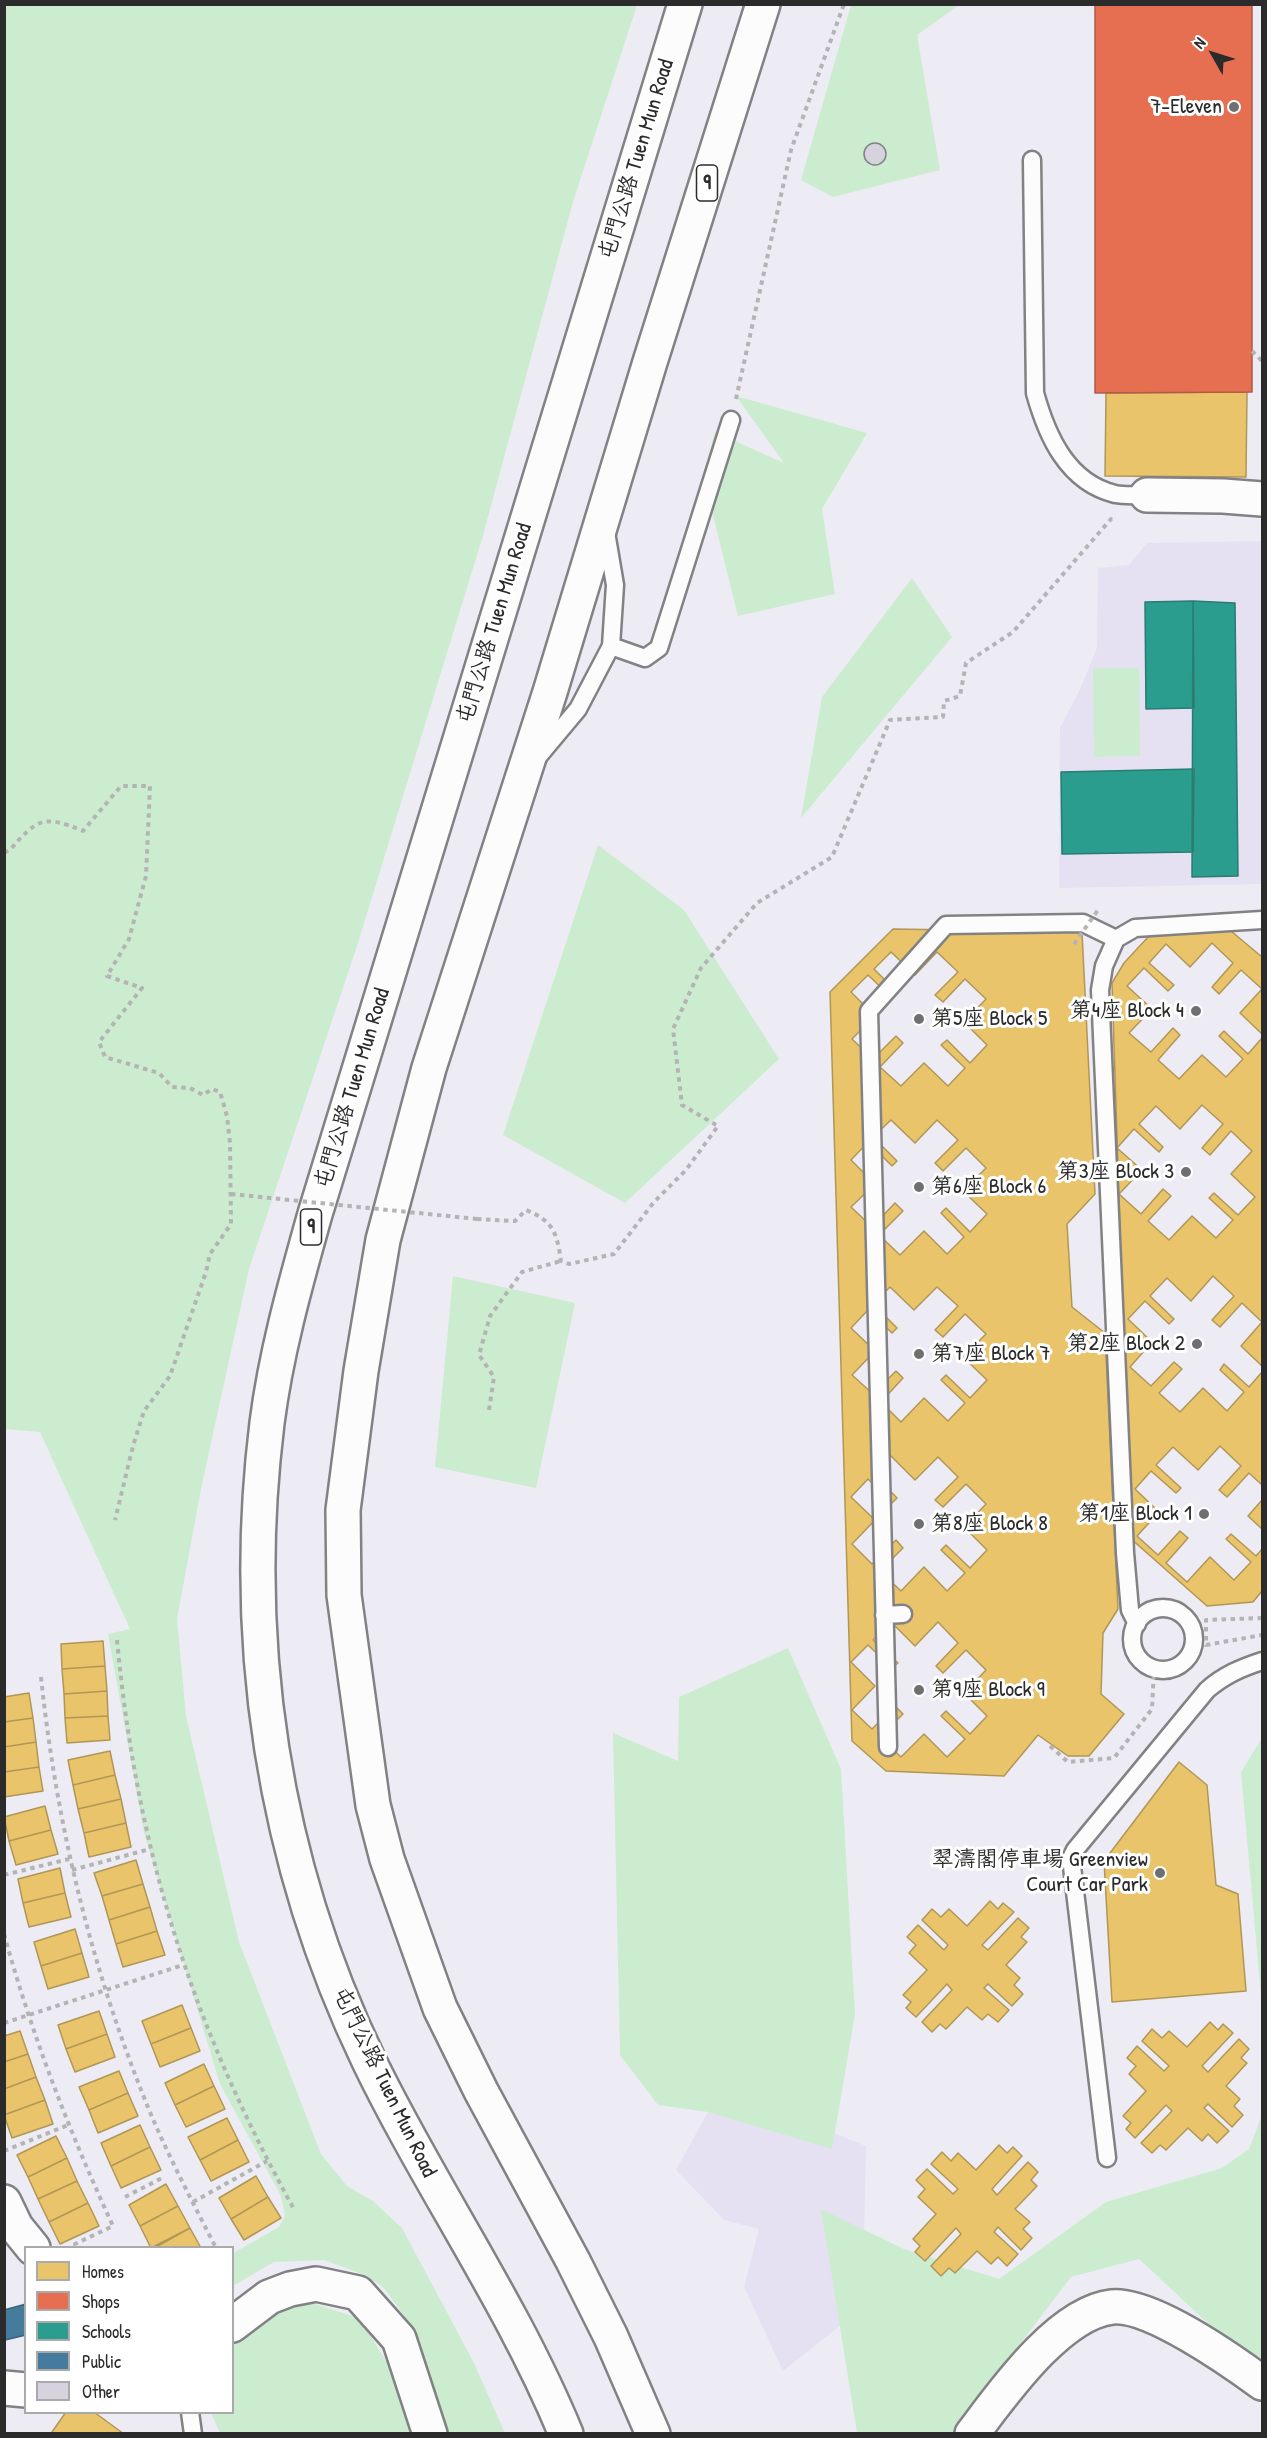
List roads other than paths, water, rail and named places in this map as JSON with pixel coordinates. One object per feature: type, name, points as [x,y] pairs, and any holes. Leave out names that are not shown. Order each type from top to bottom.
[{"type":"main road","name":"屯門公路 Tuen Mun Road","points":[[566,2433],[524,2344],[368,2060],[340,1996],[315,1929],[288,1835],[267,1718],[257,1596],[260,1496],[267,1420],[279,1356],[315,1214],[685,4]]},
{"type":"main road","name":"9","points":[[653,2433],[611,2337],[573,2261],[481,2091],[440,2008],[412,1935],[387,1859],[374,1805],[344,1595],[343,1510],[383,1240],[429,1068],[763,4]]},
{"type":"main road","points":[[1148,495],[1263,499]]},
{"type":"main road","points":[[4,2202],[16,2228],[32,2246]]},
{"type":"main road","points":[[234,2323],[269,2297],[290,2289],[316,2283],[358,2293],[399,2338],[430,2433]]},
{"type":"main road","points":[[972,2433],[1033,2358],[1063,2330],[1092,2312],[1113,2307],[1133,2308],[1167,2324],[1214,2348],[1263,2383]]},
{"type":"main road","points":[[4,2388],[24,2390]]},
{"type":"lane","points":[[1032,160],[1035,393],[1044,426],[1071,470],[1086,482],[1115,494],[1148,495]]},
{"type":"lane","points":[[611,646],[645,658],[659,648],[731,420]]},
{"type":"lane","points":[[522,776],[578,709],[611,646],[615,585],[604,516]]},
{"type":"lane","points":[[1137,1624],[1153,1610],[1163,1608],[1183,1615],[1190,1623],[1194,1644],[1184,1662],[1175,1668],[1154,1669],[1139,1659],[1132,1642],[1137,1624],[1130,1610],[1125,1553],[1100,990],[1104,966],[1116,939],[1135,928],[1263,920]]},
{"type":"lane","points":[[888,1747],[869,1011],[946,925],[1083,923],[1116,939]]},
{"type":"lane","points":[[884,1615],[903,1614]]},
{"type":"lane","points":[[1107,2158],[1071,1858],[1075,1850],[1207,1690],[1221,1678],[1237,1669],[1263,1661]]},
{"type":"lane","points":[[190,2414],[193,2433]]},
{"type":"place","name":"7-Eleven","points":[[1234,107]]},
{"type":"place","name":"第4座 Block 4","points":[[1196,1011]]},
{"type":"place","name":"第5座 Block 5","points":[[919,1019]]},
{"type":"place","name":"第3座 Block 3","points":[[1186,1172]]},
{"type":"place","name":"第6座 Block 6","points":[[919,1187]]},
{"type":"place","name":"第2座 Block 2","points":[[1197,1344]]},
{"type":"place","name":"第7座 Block 7","points":[[919,1354]]},
{"type":"place","name":"第1座 Block 1","points":[[1204,1514]]},
{"type":"place","name":"第8座 Block 8","points":[[919,1524]]},
{"type":"place","name":"第9座 Block 9","points":[[919,1690]]},
{"type":"place","name":"翠濤閣停車場 Greenview Court Car Park","points":[[1160,1873]]}]
